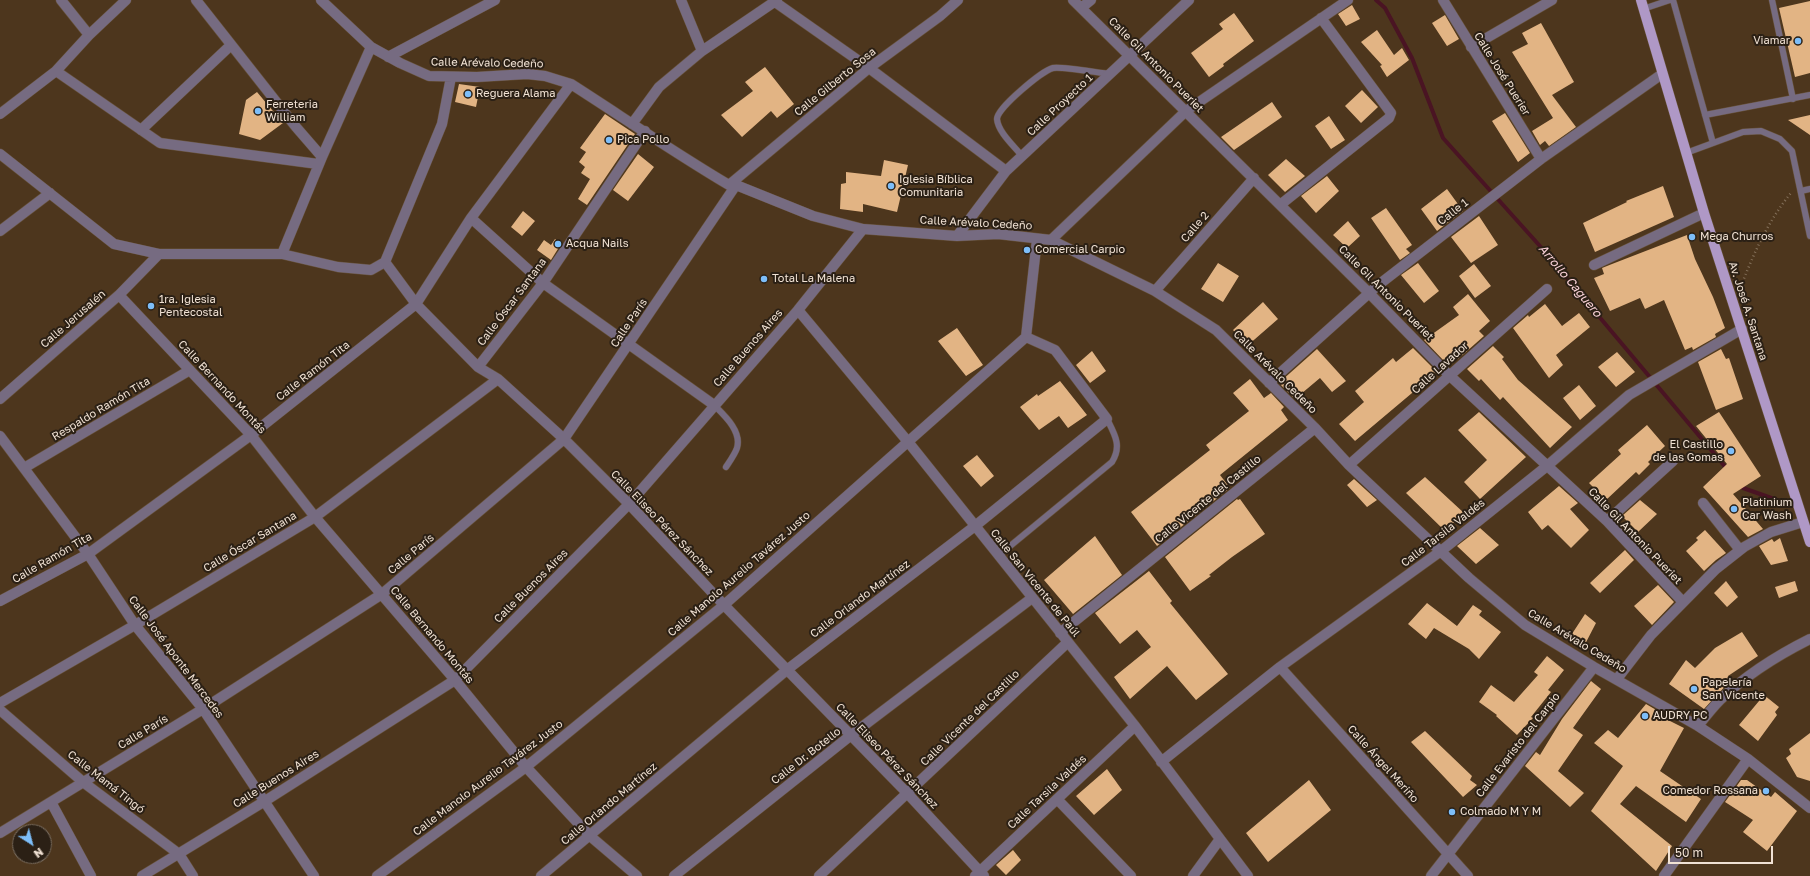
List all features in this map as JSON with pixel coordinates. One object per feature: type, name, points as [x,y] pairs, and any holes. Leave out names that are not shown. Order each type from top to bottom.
[{"type":"main road","name":"Av. José A. Santana","points":[[1642,4],[1704,213],[1810,542]]},
{"type":"street","points":[[61,0],[89,35]]},
{"type":"street","points":[[0,114],[56,71],[89,35],[126,0]]},
{"type":"street","points":[[196,0],[320,161]]},
{"type":"street","name":"Calle Arévalo Cedeño","points":[[321,0],[371,47],[388,57],[429,76],[477,77],[527,74],[545,76],[571,84],[645,132],[671,151],[733,185],[813,216],[863,229],[957,236],[998,234],[1051,240],[1155,291],[1216,330],[1315,428],[1349,465],[1469,578],[1525,625],[1594,667],[1698,726],[1748,759],[1810,808]]},
{"type":"street","points":[[388,57],[495,0]]},
{"type":"street","points":[[681,0],[702,51]]},
{"type":"street","name":"Calle Gilberto Sosa","points":[[733,185],[869,68],[940,16],[958,0]]},
{"type":"street","name":"Calle Gil Antonio Pueriet","points":[[1073,0],[1370,293],[1449,375],[1607,520],[1683,602]]},
{"type":"street","points":[[1081,8],[1091,0]]},
{"type":"street","name":"Calle Proyecto 1","points":[[957,236],[1006,171],[1130,57],[1189,0]]},
{"type":"street","points":[[1051,240],[1186,111],[1348,0]]},
{"type":"street","name":"Calle José Puerier","points":[[1444,0],[1471,47],[1541,159]]},
{"type":"street","points":[[1471,47],[1552,0]]},
{"type":"street","points":[[632,124],[659,87],[702,51],[776,1],[869,68],[1006,171]]},
{"type":"street","points":[[1280,205],[1389,118],[1391,113],[1321,18]]},
{"type":"street","points":[[141,130],[231,45]]},
{"type":"street","points":[[282,254],[320,161],[371,47]]},
{"type":"street","points":[[56,71],[160,143],[320,161]]},
{"type":"street","name":"Calle 1","points":[[1269,383],[1370,293],[1487,201],[1541,159],[1662,74]]},
{"type":"street","points":[[0,154],[114,244],[159,254],[282,254],[338,267],[371,270],[385,262],[442,124],[451,77]]},
{"type":"street","name":"Calle Ramón Tita","points":[[0,601],[88,554],[251,435],[416,304],[471,218],[571,84]]},
{"type":"street","name":"Calle Óscar Santana","points":[[478,367],[543,283],[645,132]]},
{"type":"street","name":"Calle 2","points":[[1155,291],[1254,178]]},
{"type":"street","name":"Calle París","points":[[0,833],[203,709],[382,594],[564,439],[628,346],[733,185]]},
{"type":"street","points":[[0,231],[50,193]]},
{"type":"street","points":[[1594,265],[1704,213]]},
{"type":"street","points":[[471,218],[543,283],[628,346],[714,405]]},
{"type":"street","name":"Calle Buenos Aires","points":[[142,876],[265,801],[455,680],[629,504],[798,310],[863,229]]},
{"type":"street","points":[[1038,239],[1026,338],[1055,350],[1107,419]]},
{"type":"street","name":"Calle Jerusalén","points":[[0,399],[119,295],[159,254]]},
{"type":"street","name":"Calle Eliseo Pérez Sánchez","points":[[385,262],[416,304],[478,367],[498,379],[564,439],[629,504],[724,605],[788,669],[850,736],[908,794],[980,874]]},
{"type":"street","name":"Calle Lavador","points":[[1349,465],[1548,288]]},
{"type":"street","name":"Calle Bernando Montás","points":[[119,295],[251,435],[315,517],[455,680],[526,767],[590,836],[633,875]]},
{"type":"street","name":"Calle San Vicente de Paúl","points":[[798,310],[909,443],[1135,726],[1248,876]]},
{"type":"street","name":"Calle Tarsila Valdés","points":[[1161,762],[1280,667],[1441,551],[1547,466],[1629,395],[1742,329]]},
{"type":"street","name":"Calle Manolo Aurelio Tavárez Justo","points":[[378,876],[526,767],[724,605],[1026,338]]},
{"type":"street","name":"Respaldo Ramón Tita","points":[[24,468],[190,370]]},
{"type":"street","name":"Calle Óscar Santana","points":[[0,703],[135,625],[315,517],[498,379]]},
{"type":"street","name":"Calle Orlando Martínez","points":[[541,876],[788,669],[974,526],[1107,419]]},
{"type":"street","name":"Calle Vicente del Castillo","points":[[1060,633],[1315,428]]},
{"type":"street","name":"Calle José Aponte Mercedes","points":[[0,436],[88,554],[135,625],[203,709],[314,876]]},
{"type":"street","points":[[1607,520],[1673,461]]},
{"type":"street","points":[[1703,503],[1740,550]]},
{"type":"street","points":[[1617,679],[1650,635],[1716,569],[1740,550],[1771,532],[1803,519]]},
{"type":"street","name":"Calle Dr. Botello","points":[[674,876],[850,736],[1032,598]]},
{"type":"street","points":[[1698,726],[1721,700],[1747,678],[1780,655],[1810,639]]},
{"type":"street","name":"Calle Vicente del Castillo","points":[[819,876],[1068,642]]},
{"type":"street","name":"Calle Ángel Meriño","points":[[1280,667],[1468,876]]},
{"type":"street","name":"Calle Evaristo del Carpio","points":[[1431,876],[1594,667]]},
{"type":"street","name":"Calle Mamá Tingó","points":[[0,710],[83,782],[179,854],[192,876]]},
{"type":"street","name":"Calle Tarsila Valdés","points":[[980,874],[1135,726]]},
{"type":"street","points":[[1664,876],[1748,759]]},
{"type":"street","points":[[1057,799],[1131,876]]},
{"type":"street","points":[[50,802],[91,876]]},
{"type":"street","points":[[1193,876],[1220,839]]},
{"type":"lane","points":[[1642,4],[1671,0],[1713,143]]},
{"type":"lane","points":[[1772,0],[1793,99]]},
{"type":"lane","points":[[1022,156],[998,127],[998,113],[1013,98],[1040,75],[1053,68],[1111,74]]},
{"type":"lane","points":[[1706,115],[1810,96]]},
{"type":"lane","points":[[1686,153],[1743,132],[1761,131],[1780,139],[1792,150],[1808,219],[1810,236]]},
{"type":"lane","points":[[1801,191],[1810,189]]},
{"type":"lane","points":[[714,405],[733,428],[737,437],[737,447],[726,467]]},
{"type":"lane","points":[[998,556],[1112,462],[1118,453],[1115,436],[1107,419]]},
{"type":"path","points":[[1734,304],[1757,247],[1772,218],[1785,200],[1800,184]]},
{"type":"building","name":"Viamar","points":[[1810,1],[1810,73],[1795,77],[1779,8]]},
{"type":"building","points":[[1352,5],[1360,19],[1346,26],[1338,14]]},
{"type":"building","points":[[1234,13],[1254,41],[1223,64],[1224,66],[1209,77],[1191,53],[1223,29],[1219,24]]},
{"type":"building","points":[[1445,15],[1459,39],[1447,46],[1432,23]]},
{"type":"building","points":[[1541,23],[1574,82],[1552,95],[1576,127],[1549,146],[1545,141],[1540,145],[1532,131],[1553,118],[1512,52],[1528,44],[1522,33]]},
{"type":"building","points":[[1377,30],[1394,55],[1402,48],[1409,60],[1387,77],[1380,66],[1382,65],[1361,42]]},
{"type":"building","points":[[765,67],[794,104],[777,118],[771,111],[742,137],[721,115],[753,91],[745,82]]},
{"type":"building","name":"Reguera Alama","points":[[459,84],[480,87],[476,107],[455,102]]},
{"type":"building","points":[[1362,90],[1378,107],[1361,123],[1345,106]]},
{"type":"building","name":"Ferreteria William","points":[[257,92],[283,123],[260,140],[239,134],[246,100]]},
{"type":"building","points":[[1272,102],[1282,117],[1234,150],[1221,137]]},
{"type":"building","points":[[1505,113],[1530,153],[1518,162],[1492,121]]},
{"type":"building","name":"Pica Pollo","points":[[605,114],[635,134],[587,205],[578,199],[590,179],[581,173],[585,167],[579,162],[586,152],[580,148]]},
{"type":"building","points":[[1810,115],[1810,135],[1788,120]]},
{"type":"building","points":[[1329,116],[1345,140],[1331,149],[1315,126]]},
{"type":"building","points":[[638,154],[654,167],[628,201],[613,190]]},
{"type":"building","points":[[1286,159],[1305,176],[1285,192],[1268,175]]},
{"type":"building","points":[[884,160],[908,165],[897,212],[863,204],[863,212],[840,209],[841,184],[846,183],[846,172],[881,176]]},
{"type":"building","points":[[1327,176],[1339,191],[1316,213],[1301,196]]},
{"type":"building","points":[[1663,186],[1674,217],[1595,252],[1583,223],[1627,202],[1626,201]]},
{"type":"building","points":[[1447,189],[1463,211],[1437,231],[1421,209]]},
{"type":"building","points":[[1386,208],[1412,245],[1406,249],[1410,253],[1400,260],[1371,218]]},
{"type":"building","points":[[523,211],[535,221],[522,236],[511,227]]},
{"type":"building","points":[[1479,216],[1498,245],[1471,263],[1451,237]]},
{"type":"building","points":[[1348,221],[1360,236],[1347,248],[1333,235]]},
{"type":"building","points":[[1687,235],[1695,259],[1713,297],[1725,328],[1715,334],[1716,337],[1693,350],[1692,347],[1685,350],[1664,300],[1645,309],[1640,298],[1610,311],[1594,278],[1604,274],[1602,268]]},
{"type":"building","points":[[555,239],[561,244],[551,260],[537,250],[544,240],[551,245]]},
{"type":"building","points":[[1218,263],[1239,276],[1223,302],[1201,289]]},
{"type":"building","points":[[1418,263],[1439,291],[1424,303],[1401,275]]},
{"type":"building","points":[[1474,264],[1491,286],[1475,298],[1459,276]]},
{"type":"building","points":[[1468,294],[1490,321],[1479,331],[1484,336],[1458,359],[1454,354],[1445,362],[1424,340],[1459,315],[1453,307]]},
{"type":"building","points":[[1263,302],[1278,319],[1247,346],[1233,330]]},
{"type":"building","points":[[1545,304],[1562,326],[1579,313],[1590,327],[1556,355],[1563,365],[1549,378],[1513,328],[1528,315],[1529,317]]},
{"type":"building","points":[[957,328],[983,365],[966,376],[938,341]]},
{"type":"building","points":[[1493,346],[1504,357],[1502,359],[1518,380],[1572,427],[1550,448],[1503,397],[1500,400],[1481,379],[1479,381],[1467,369]]},
{"type":"building","points":[[1413,348],[1437,372],[1355,441],[1339,424],[1364,402],[1355,391],[1393,358],[1396,362]]},
{"type":"building","points":[[1317,349],[1346,381],[1332,392],[1320,378],[1295,399],[1281,385],[1283,383],[1281,381]]},
{"type":"building","points":[[1721,349],[1726,359],[1729,358],[1743,399],[1716,410],[1698,362]]},
{"type":"building","points":[[1092,351],[1106,371],[1090,383],[1076,365]]},
{"type":"building","points":[[1617,352],[1635,372],[1616,387],[1598,367]]},
{"type":"building","points":[[1250,379],[1264,398],[1271,393],[1284,407],[1281,410],[1288,420],[1220,475],[1230,488],[1157,546],[1131,512],[1210,450],[1206,445],[1249,411],[1233,393]]},
{"type":"building","points":[[1060,381],[1087,415],[1068,428],[1059,416],[1039,430],[1020,407],[1037,394],[1038,396]]},
{"type":"building","points":[[1579,385],[1596,406],[1580,420],[1563,398]]},
{"type":"building","points":[[1479,412],[1526,457],[1480,499],[1464,482],[1487,460],[1458,430]]},
{"type":"building","points":[[1719,412],[1761,476],[1733,494],[1763,529],[1748,537],[1703,487],[1727,464],[1696,426]]},
{"type":"building","points":[[1647,425],[1665,446],[1648,462],[1650,464],[1639,475],[1636,472],[1606,500],[1589,483],[1621,454],[1618,450]]},
{"type":"building","points":[[977,455],[994,476],[981,487],[963,466]]},
{"type":"building","points":[[1425,477],[1464,513],[1445,531],[1406,493]]},
{"type":"building","points":[[1354,479],[1377,500],[1367,507],[1347,485]]},
{"type":"building","points":[[1559,486],[1578,503],[1570,509],[1589,530],[1571,548],[1548,525],[1542,530],[1528,512]]},
{"type":"building","points":[[1237,499],[1240,499],[1265,534],[1232,557],[1209,575],[1211,576],[1190,591],[1165,557]]},
{"type":"building","points":[[1640,500],[1657,514],[1638,532],[1622,516]]},
{"type":"building","points":[[1480,528],[1499,545],[1476,564],[1457,546]]},
{"type":"building","points":[[1705,530],[1726,553],[1704,571],[1686,551],[1698,540],[1696,538]]},
{"type":"building","points":[[1095,536],[1122,575],[1073,614],[1044,580]]},
{"type":"building","points":[[1780,538],[1788,561],[1771,565],[1759,546],[1772,539],[1774,542]]},
{"type":"building","points":[[1625,550],[1634,560],[1600,593],[1590,583]]},
{"type":"building","points":[[1149,571],[1172,601],[1170,603],[1228,674],[1196,700],[1167,666],[1130,699],[1114,677],[1151,647],[1137,630],[1120,644],[1095,613]]},
{"type":"building","points":[[1726,581],[1738,597],[1727,607],[1714,593]]},
{"type":"building","points":[[1795,581],[1798,591],[1779,598],[1775,587]]},
{"type":"building","points":[[1658,585],[1674,602],[1652,625],[1634,606]]},
{"type":"building","points":[[1427,603],[1457,626],[1473,605],[1482,611],[1479,615],[1501,632],[1479,659],[1469,649],[1434,628],[1426,639],[1408,624]]},
{"type":"building","points":[[1585,614],[1596,623],[1582,650],[1568,640]]},
{"type":"building","points":[[1742,632],[1758,656],[1728,676],[1731,680],[1704,709],[1669,684],[1686,660],[1695,668],[1715,648]]},
{"type":"building","points":[[1547,656],[1564,670],[1548,690],[1551,692],[1531,717],[1533,718],[1517,735],[1496,716],[1497,715],[1479,702],[1491,685],[1514,702],[1538,675],[1534,672]]},
{"type":"building","points":[[1591,681],[1601,689],[1573,728],[1583,735],[1558,771],[1584,793],[1570,807],[1525,766],[1536,752],[1540,755],[1562,719]]},
{"type":"building","points":[[1764,695],[1779,707],[1775,712],[1777,715],[1758,741],[1739,725]]},
{"type":"building","points":[[1646,704],[1658,711],[1656,714],[1684,728],[1660,771],[1701,799],[1686,822],[1636,786],[1620,804],[1672,846],[1656,871],[1591,811],[1623,766],[1594,743],[1608,730],[1618,738]]},
{"type":"building","points":[[1425,731],[1472,776],[1470,780],[1477,785],[1463,797],[1411,742]]},
{"type":"building","points":[[1810,733],[1810,781],[1797,777],[1786,758],[1791,754],[1789,749]]},
{"type":"building","points":[[1107,769],[1122,790],[1094,815],[1076,796]]},
{"type":"building","points":[[1309,780],[1331,810],[1268,862],[1246,833]]},
{"type":"building","points":[[1741,780],[1747,780],[1771,797],[1775,792],[1797,811],[1767,851],[1743,832],[1753,820],[1725,802]]},
{"type":"building","points":[[1013,850],[1021,860],[1006,875],[996,865]]},
{"type":"waterway","name":"Arrollo Caguero","points":[[1376,0],[1385,8],[1412,58],[1443,138],[1539,245],[1727,469]]},
{"type":"waterway","name":"Arrollo Caguero","points":[[1740,485],[1743,488],[1797,507]]},
{"type":"place","name":"Viamar","points":[[1798,41]]},
{"type":"place","name":"Reguera Alama","points":[[468,94]]},
{"type":"place","name":"Ferreteria William","points":[[258,111]]},
{"type":"place","name":"Pica Pollo","points":[[609,140]]},
{"type":"place","name":"Iglesia Bíblica Comunitaria","points":[[891,186]]},
{"type":"place","name":"Mega Churros","points":[[1692,237]]},
{"type":"place","name":"Acqua Nails","points":[[558,244]]},
{"type":"place","name":"Comercial Carpio","points":[[1027,250]]},
{"type":"place","name":"Total La Malena","points":[[764,279]]},
{"type":"place","name":"1ra. Iglesia Pentecostal","points":[[151,306]]},
{"type":"place","name":"El Castillo de las Gomas","points":[[1731,451]]},
{"type":"place","name":"Platinium Car Wash","points":[[1734,509]]},
{"type":"place","name":"Papelería San Vicente","points":[[1694,689]]},
{"type":"place","name":"AUDRY PC","points":[[1645,716]]},
{"type":"place","name":"Comedor Rossana","points":[[1766,791]]},
{"type":"place","name":"Colmado M Y M","points":[[1452,812]]}]
